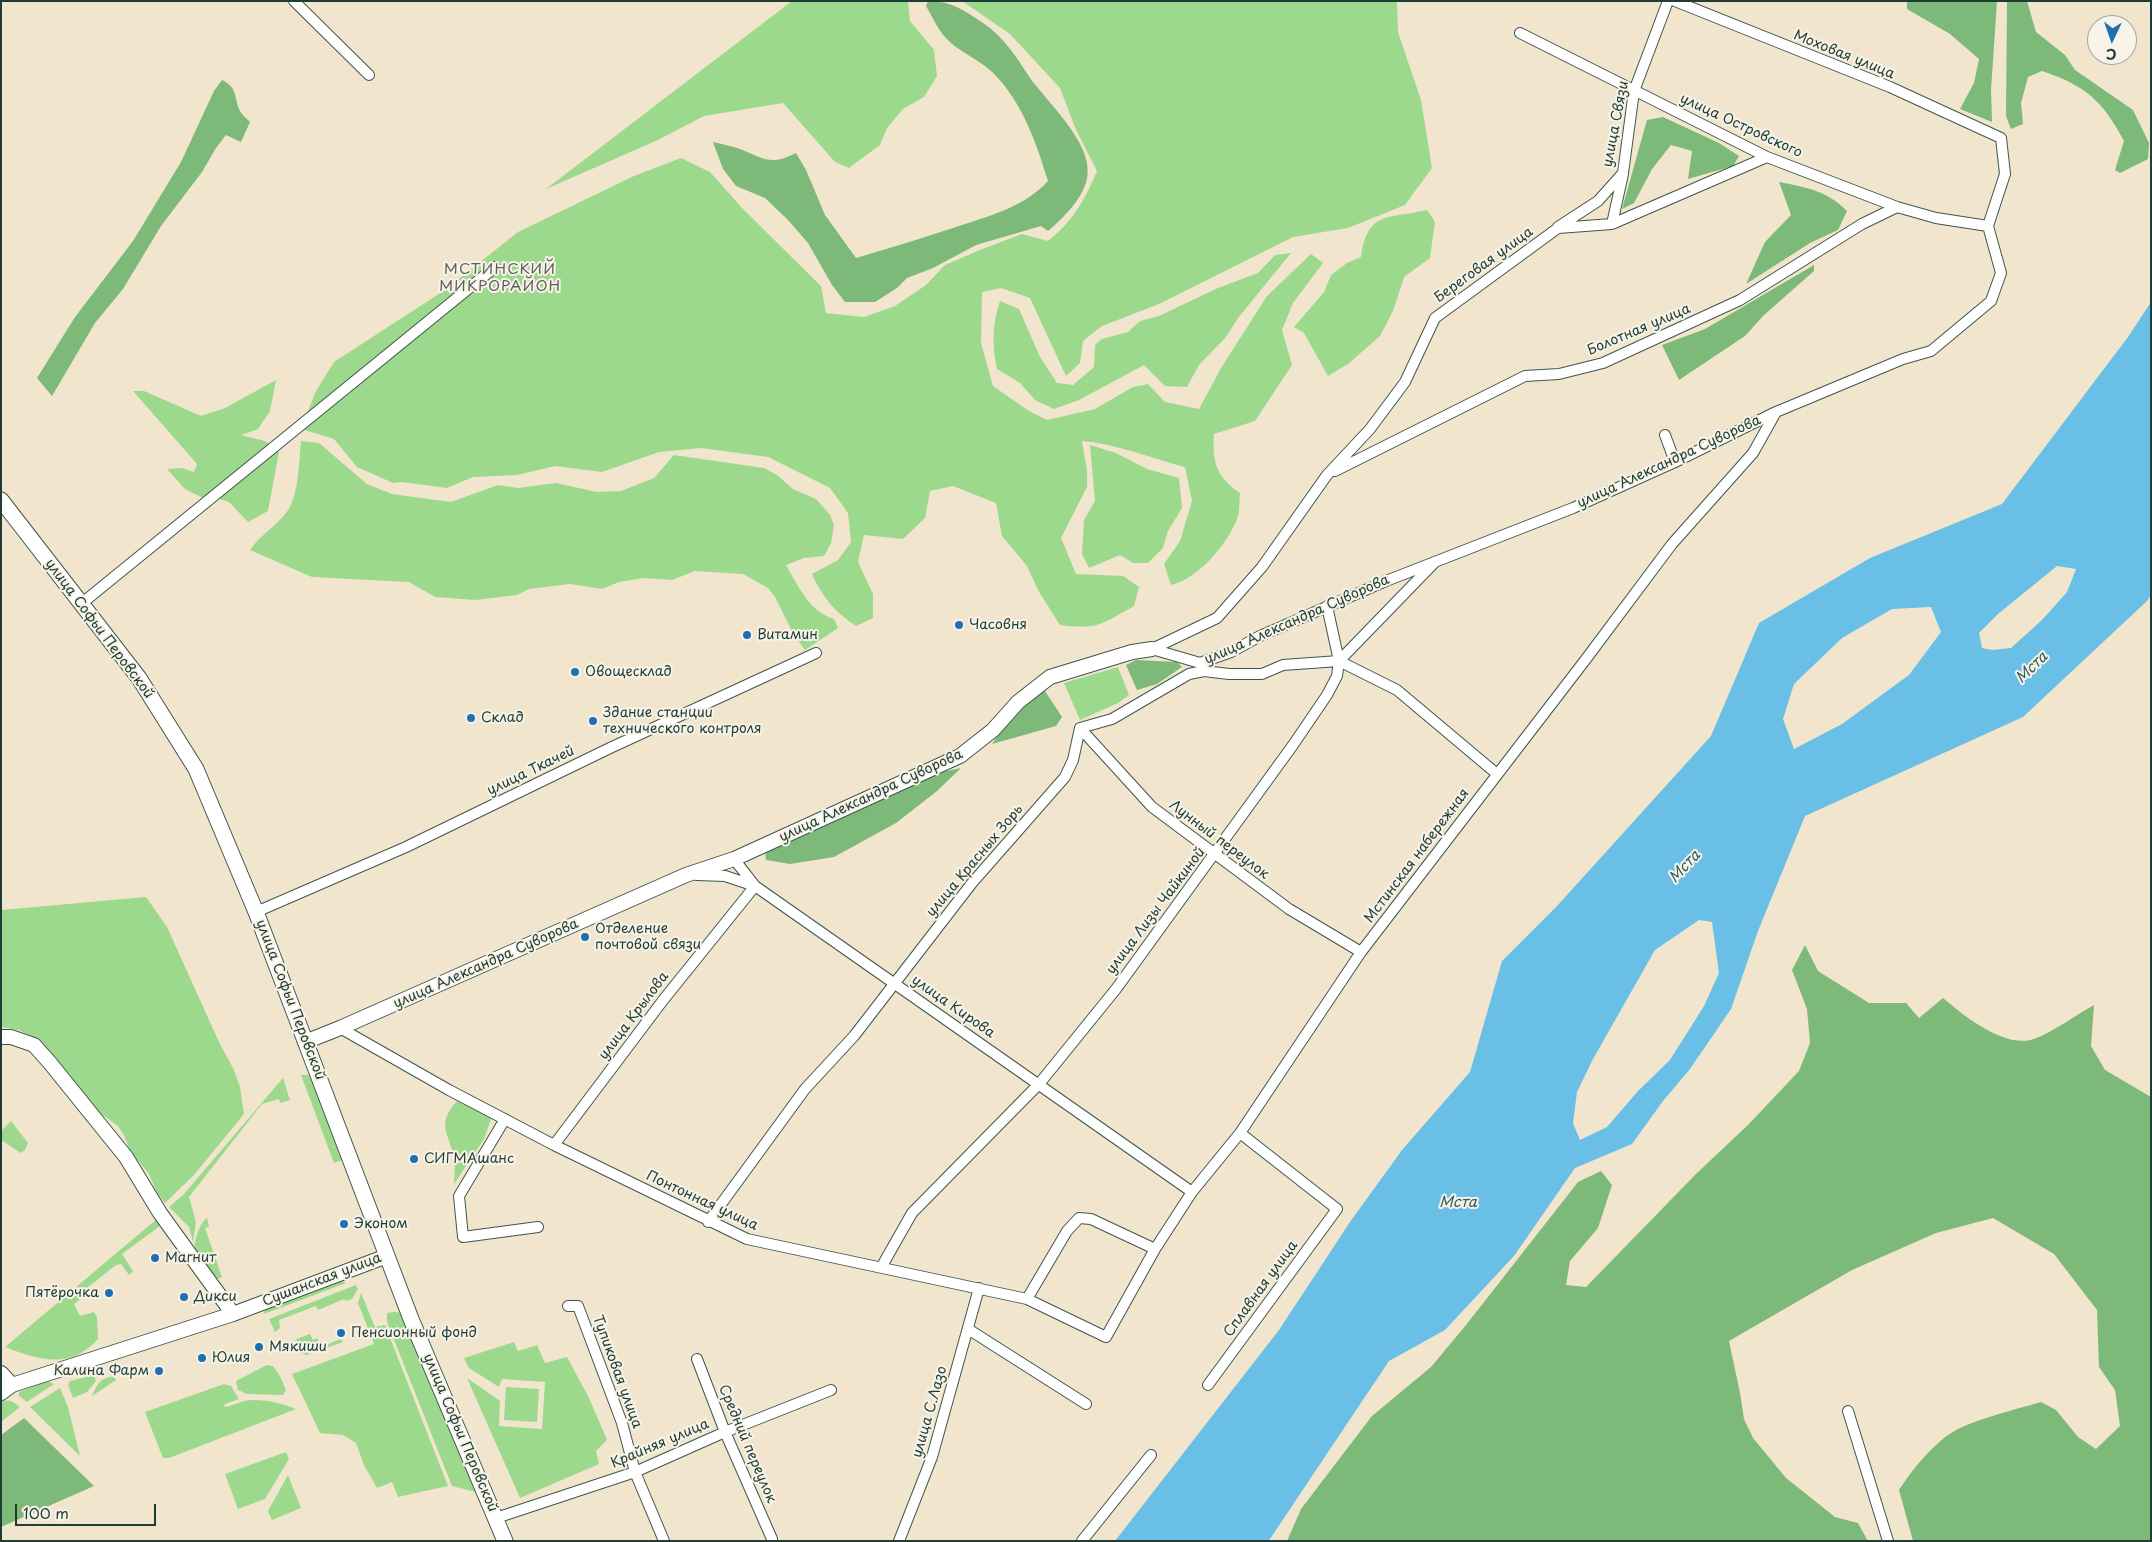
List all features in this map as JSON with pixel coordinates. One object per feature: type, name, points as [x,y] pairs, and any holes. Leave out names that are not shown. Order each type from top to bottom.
[{"type":"main road","name":"улица Софьи Перовской","points":[[1,500],[139,678],[196,769],[256,912],[415,1327],[505,1541]]},
{"type":"street","points":[[294,1],[369,75]]},
{"type":"street","name":"улица Связи","points":[[1558,228],[1598,201],[1624,173],[1634,91],[1668,1]]},
{"type":"street","name":"Моховая улица","points":[[1675,1],[1890,88],[2001,138],[2005,174],[1988,226]]},
{"type":"street","name":"улица Островского","points":[[1520,33],[1767,157],[1897,207],[1936,218],[1988,226]]},
{"type":"street","points":[[1558,228],[1612,224],[1767,157]]},
{"type":"street","points":[[1612,224],[1624,173]]},
{"type":"street","name":"Болотная улица","points":[[1327,475],[1525,376],[1559,374],[1603,363],[1740,300],[1862,224],[1897,207]]},
{"type":"street","name":"улица Александра Суворова","points":[[305,1042],[686,875],[734,859],[960,756],[993,730],[1018,702],[1050,677],[1132,652],[1152,648],[1200,663],[1231,652],[1327,606],[1437,560],[1573,508],[1675,462],[1776,412],[1903,359],[1931,351],[1991,301],[2001,273],[1988,226]]},
{"type":"street","name":"Береговая улица","points":[[1152,648],[1217,618],[1262,567],[1327,475],[1370,429],[1405,382],[1435,318],[1558,228]]},
{"type":"street","points":[[81,604],[495,267]]},
{"type":"street","name":"Мстинская набережная","points":[[1106,1337],[1155,1249],[1192,1192],[1240,1133],[1361,952],[1586,660],[1672,544],[1753,453],[1776,412]]},
{"type":"street","points":[[1665,435],[1675,462]]},
{"type":"street","name":"улица Лизы Чайкиной","points":[[882,1266],[912,1213],[1039,1084],[1116,989],[1214,856],[1327,695],[1337,676],[1340,661],[1437,560]]},
{"type":"street","points":[[1327,606],[1340,661]]},
{"type":"street","name":"улица Ткачей","points":[[256,912],[406,847],[610,748],[816,652]]},
{"type":"street","points":[[1080,728],[1112,719],[1189,674],[1204,671],[1229,674],[1262,674],[1282,665],[1340,661],[1398,690],[1497,774]]},
{"type":"street","name":"Лунный переулок","points":[[1080,728],[1152,807],[1214,856],[1288,909],[1361,952]]},
{"type":"street","name":"улица Красных Зорь","points":[[708,1222],[806,1089],[854,1036],[972,883],[1065,777],[1073,760],[1080,728]]},
{"type":"street","points":[[734,859],[755,886]]},
{"type":"street","name":"улица Кирова","points":[[686,875],[725,876],[755,886],[1192,1192]]},
{"type":"street","name":"улица Крылова","points":[[554,1145],[664,999],[755,886]]},
{"type":"street","name":"Понтонная улица","points":[[340,1028],[449,1090],[554,1145],[708,1222],[748,1239],[793,1250],[882,1266],[1027,1299],[1106,1337]]},
{"type":"street","points":[[1,1037],[11,1037],[34,1045],[50,1063],[126,1157],[160,1213],[233,1314]]},
{"type":"street","points":[[505,1119],[459,1196],[463,1237],[538,1227]]},
{"type":"street","name":"Сплавная улица","points":[[1208,1385],[1337,1209],[1240,1133]]},
{"type":"street","points":[[1027,1299],[1067,1231],[1079,1218],[1091,1219],[1155,1249]]},
{"type":"street","name":"Сушанская улица","points":[[7,1389],[233,1314],[387,1256]]},
{"type":"street","name":"улица С.Лазо","points":[[899,1541],[932,1457],[978,1288]]},
{"type":"street","name":"Тупиковая улица","points":[[568,1306],[578,1306],[622,1424],[635,1472],[664,1541]]},
{"type":"street","points":[[968,1329],[1086,1404]]},
{"type":"street","name":"Средний переулок","points":[[697,1359],[725,1432],[772,1539]]},
{"type":"street","points":[[1,1373],[7,1389]]},
{"type":"street","name":"Крайняя улица","points":[[496,1518],[635,1472],[725,1432],[832,1390]]},
{"type":"street","points":[[1848,1411],[1888,1541]]},
{"type":"street","points":[[1082,1541],[1151,1455]]},
{"type":"green space","points":[[792,1],[908,1],[910,21],[934,50],[937,76],[924,97],[903,109],[887,128],[880,145],[849,168],[835,162],[783,103],[704,116],[658,140],[546,189]]},
{"type":"green space","points":[[928,1],[944,3],[963,10],[991,29],[1004,41],[1077,139],[1084,152],[1088,166],[1085,187],[1066,214],[1048,231],[1041,226],[976,245],[933,268],[907,278],[897,288],[875,302],[845,302],[832,285],[808,243],[788,220],[765,198],[736,186],[723,169],[713,142],[737,148],[768,160],[780,159],[796,153],[806,170],[825,215],[856,258],[983,218],[1018,204],[1029,197],[1048,181],[1029,127],[1015,101],[998,78],[979,62],[957,48],[943,35],[926,6]]},
{"type":"green space","points":[[962,1],[1397,1],[1398,32],[1421,100],[1432,168],[1405,205],[1348,228],[1293,237],[1159,304],[1102,326],[1083,341],[1080,363],[1066,376],[1030,298],[1001,288],[982,292],[981,343],[993,386],[1029,411],[1047,420],[1095,409],[1133,387],[1148,384],[1165,402],[1199,409],[1221,368],[1267,296],[1311,254],[1323,263],[1293,303],[1282,330],[1292,365],[1255,421],[1214,434],[1214,452],[1217,468],[1226,481],[1240,493],[1239,513],[1234,526],[1220,548],[1202,568],[1192,575],[1171,585],[1164,564],[1180,541],[1192,501],[1185,467],[1121,448],[1095,443],[1082,441],[1087,471],[1087,487],[1061,538],[1076,574],[1123,576],[1139,587],[1134,606],[1107,621],[1092,626],[1060,625],[1039,592],[1027,566],[1002,536],[996,503],[953,486],[930,491],[925,518],[903,539],[864,535],[858,562],[873,594],[873,618],[856,626],[830,603],[820,590],[812,574],[838,560],[851,542],[848,513],[830,488],[768,457],[701,448],[659,452],[602,472],[555,466],[517,475],[473,477],[447,488],[402,482],[393,483],[357,467],[334,439],[301,429],[316,391],[334,362],[445,290],[518,232],[634,176],[681,158],[710,172],[743,209],[821,286],[826,313],[864,317],[895,306],[926,285],[945,265],[980,250],[1022,234],[1048,241],[1057,234],[1077,210],[1088,192],[1097,171],[1076,130],[1060,88],[1010,34]]},
{"type":"green space","points":[[1907,1],[1997,1],[1991,90],[1992,122],[1960,109],[1974,83],[1979,59],[1950,34],[1907,9]]},
{"type":"green space","points":[[2007,1],[2027,1],[2036,32],[2065,55],[2075,70],[2133,110],[2149,143],[2148,159],[2120,173],[2115,170],[2124,141],[2108,115],[2091,96],[2081,89],[2057,76],[2042,71],[2028,77],[2021,103],[2023,124],[2011,129],[2006,116]]},
{"type":"green space","points":[[222,80],[233,89],[240,111],[250,122],[241,142],[226,135],[216,148],[202,172],[161,226],[123,289],[95,323],[52,396],[37,378],[75,317],[133,241],[181,162],[214,91]]},
{"type":"green space","points":[[1663,117],[1719,143],[1739,156],[1733,166],[1688,179],[1692,151],[1671,145],[1652,169],[1634,203],[1622,209],[1647,120]]},
{"type":"green space","points":[[1779,182],[1808,188],[1824,194],[1832,198],[1847,211],[1838,230],[1810,243],[1746,284],[1765,242],[1791,215]]},
{"type":"green space","points":[[1427,210],[1435,222],[1430,258],[1404,277],[1393,311],[1380,336],[1348,364],[1328,376],[1304,333],[1294,327],[1324,292],[1331,275],[1347,263],[1361,257],[1364,242],[1375,224],[1391,216]]},
{"type":"green space","points":[[1291,253],[1238,318],[1226,337],[1199,365],[1187,387],[1165,386],[1144,365],[1079,400],[1054,409],[1035,400],[1020,383],[997,369],[994,335],[995,318],[1000,301],[1019,309],[1040,357],[1057,383],[1073,385],[1094,367],[1095,345],[1102,339],[1128,332],[1140,321],[1159,316],[1218,288],[1258,273],[1275,255]]},
{"type":"green space","points":[[1814,265],[1814,271],[1763,316],[1745,336],[1679,380],[1662,345],[1705,329]]},
{"type":"green space","points":[[276,380],[270,411],[258,429],[241,435],[265,441],[279,452],[268,511],[248,522],[229,502],[217,498],[203,498],[185,489],[167,469],[182,468],[194,472],[197,464],[133,391],[144,391],[201,416],[225,408]]},
{"type":"green space","points":[[301,441],[319,443],[367,484],[392,494],[451,502],[498,485],[518,488],[556,483],[597,492],[621,491],[654,478],[674,455],[764,468],[777,475],[793,489],[816,499],[830,515],[834,525],[831,543],[824,556],[804,558],[786,565],[811,604],[818,611],[834,619],[838,628],[805,650],[794,635],[775,597],[768,588],[743,574],[695,571],[672,580],[643,578],[619,582],[602,589],[570,584],[529,589],[517,595],[475,600],[435,597],[409,582],[312,577],[250,550],[282,518],[294,498],[298,479]]},
{"type":"green space","points":[[1090,445],[1116,453],[1147,469],[1179,478],[1182,508],[1168,531],[1163,548],[1148,563],[1133,563],[1120,555],[1089,568],[1082,554],[1084,520],[1095,501]]},
{"type":"green space","points":[[1136,660],[1177,662],[1182,667],[1157,684],[1137,690],[1126,665]]},
{"type":"green space","points":[[1118,667],[1129,695],[1118,703],[1080,720],[1064,683]]},
{"type":"green space","points":[[1043,688],[1062,717],[1056,726],[992,744],[1002,729]]},
{"type":"green space","points":[[961,768],[937,791],[896,823],[834,857],[790,864],[766,860],[765,848],[937,773]]},
{"type":"green space","points":[[146,897],[167,927],[219,1042],[234,1070],[240,1087],[244,1114],[194,1175],[165,1203],[157,1193],[149,1174],[130,1151],[125,1137],[118,1126],[89,1105],[38,1040],[19,1030],[1,1027],[1,910]]},
{"type":"green space","points":[[1805,945],[1818,971],[1869,1003],[1906,1003],[1919,1018],[1943,998],[1973,1022],[2010,1039],[2023,1041],[2034,1039],[2057,1028],[2094,1005],[2091,1046],[2105,1070],[2151,1097],[2151,1541],[1913,1541],[1899,1490],[1925,1456],[1953,1432],[1977,1421],[2041,1402],[2056,1410],[2078,1437],[2096,1449],[2120,1426],[2115,1390],[2099,1367],[2097,1310],[2054,1254],[1993,1218],[1936,1233],[1852,1270],[1729,1341],[1744,1419],[1753,1438],[1786,1478],[1835,1517],[1858,1523],[1868,1541],[1287,1541],[1301,1509],[1372,1416],[1431,1367],[1578,1182],[1601,1171],[1612,1185],[1598,1228],[1570,1261],[1566,1285],[1586,1287],[1696,1174],[1749,1124],[1799,1071],[1810,1043],[1807,1009],[1792,970]]},
{"type":"green space","points":[[301,1075],[309,1075],[343,1160],[334,1163]]},
{"type":"green space","points":[[283,1078],[290,1100],[280,1103],[279,1099],[262,1104],[189,1197],[196,1222],[193,1242],[189,1227],[169,1207],[183,1195]]},
{"type":"green space","points":[[457,1101],[480,1111],[491,1119],[484,1139],[454,1184],[455,1159],[445,1127],[445,1121]]},
{"type":"green space","points":[[11,1121],[28,1143],[25,1150],[21,1153],[1,1140],[1,1131]]},
{"type":"green space","points":[[158,1218],[161,1223],[160,1226],[122,1254],[133,1271],[129,1275],[121,1264],[116,1265],[88,1287],[88,1293],[74,1304],[80,1316],[94,1312],[97,1317],[98,1339],[87,1349],[65,1359],[54,1360],[30,1356],[5,1347]]},
{"type":"green space","points":[[207,1218],[209,1227],[205,1228],[222,1277],[217,1279],[201,1261],[195,1250],[199,1229]]},
{"type":"green space","points":[[341,1280],[346,1283],[264,1314],[265,1308]]},
{"type":"green space","points":[[356,1285],[358,1289],[352,1299],[346,1301],[344,1299],[318,1310],[316,1306],[279,1320],[280,1328],[275,1332],[269,1319]]},
{"type":"green space","points":[[361,1293],[375,1327],[385,1325],[448,1486],[398,1497],[392,1482],[377,1488],[364,1465],[356,1443],[343,1435],[320,1433],[292,1374],[374,1344],[358,1303]]},
{"type":"green space","points":[[387,1313],[400,1313],[476,1492],[452,1486],[387,1322]]},
{"type":"green space","points":[[310,1334],[313,1340],[317,1338],[321,1347],[341,1339],[343,1342],[306,1355],[301,1352],[296,1339]]},
{"type":"green space","points":[[514,1342],[518,1351],[537,1345],[545,1363],[567,1357],[589,1398],[607,1440],[596,1451],[599,1464],[520,1498],[467,1378],[500,1401],[499,1426],[542,1429],[545,1382],[502,1379],[499,1387],[469,1368],[464,1358]]},
{"type":"green space","points":[[267,1365],[273,1366],[280,1376],[286,1390],[283,1395],[247,1394],[238,1390],[236,1381]]},
{"type":"green space","points":[[94,1375],[96,1381],[87,1392],[73,1398],[68,1385],[70,1381]]},
{"type":"green space","points":[[114,1377],[116,1380],[92,1396],[97,1385],[102,1380]]},
{"type":"green space","points":[[47,1381],[54,1384],[27,1402],[19,1396],[19,1392]]},
{"type":"green space","points":[[224,1384],[231,1386],[239,1399],[225,1404],[224,1407],[244,1401],[257,1400],[277,1403],[296,1409],[169,1458],[163,1458],[145,1412]]},
{"type":"green space","points":[[506,1387],[539,1389],[537,1422],[504,1420]]},
{"type":"green space","points":[[60,1388],[68,1407],[80,1456],[30,1407]]},
{"type":"green space","points":[[1,1400],[11,1401],[20,1407],[1,1422]]},
{"type":"green space","points":[[24,1418],[94,1486],[1,1527],[1,1435]]},
{"type":"green space","points":[[286,1452],[289,1459],[265,1499],[238,1509],[225,1474]]},
{"type":"green space","points":[[288,1475],[301,1508],[272,1520],[268,1511]]},
{"type":"water","name":"Мста","points":[[2151,302],[2151,595],[2147,601],[2023,717],[1805,816],[1758,931],[1731,1009],[1690,1069],[1663,1101],[1632,1144],[1575,1168],[1514,1256],[1445,1330],[1389,1361],[1270,1539],[1267,1541],[1115,1541],[1279,1330],[1350,1222],[1402,1150],[1470,1072],[1502,961],[1557,906],[1711,736],[1759,623],[1870,558],[2002,504],[2128,337]],"holes":[[[2057,566],[2076,569],[2067,592],[2042,620],[2011,648],[1992,650],[1982,648],[1979,633],[1998,614]],[[1931,607],[1941,632],[1909,675],[1842,724],[1794,749],[1783,719],[1794,684],[1842,638],[1892,609]],[[1699,920],[1712,922],[1719,973],[1704,1006],[1670,1060],[1638,1091],[1607,1127],[1580,1140],[1573,1123],[1577,1092],[1593,1059],[1655,950]]]},
{"type":"place","name":"Часовня","points":[[959,625]]},
{"type":"place","name":"Витамин","points":[[747,635]]},
{"type":"place","name":"Овощесклад","points":[[575,672]]},
{"type":"place","name":"Склад","points":[[471,718]]},
{"type":"place","name":"Здание станции технического контроля","points":[[593,721]]},
{"type":"place","name":"Отделение почтовой связи","points":[[585,937]]},
{"type":"place","name":"СИГМАшанс","points":[[414,1159]]},
{"type":"place","name":"Эконом","points":[[344,1224]]},
{"type":"place","name":"Магнит","points":[[155,1258]]},
{"type":"place","name":"Пятёрочка","points":[[109,1293]]},
{"type":"place","name":"Дикси","points":[[184,1297]]},
{"type":"place","name":"Пенсионный фонд","points":[[341,1333]]},
{"type":"place","name":"Мякиши","points":[[259,1347]]},
{"type":"place","name":"Юлия","points":[[202,1358]]},
{"type":"place","name":"Калина Фарм","points":[[159,1371]]},
{"type":"district","name":"МСТИНСКИЙ МИКРОРАЙОН","points":[[500,278]]}]
